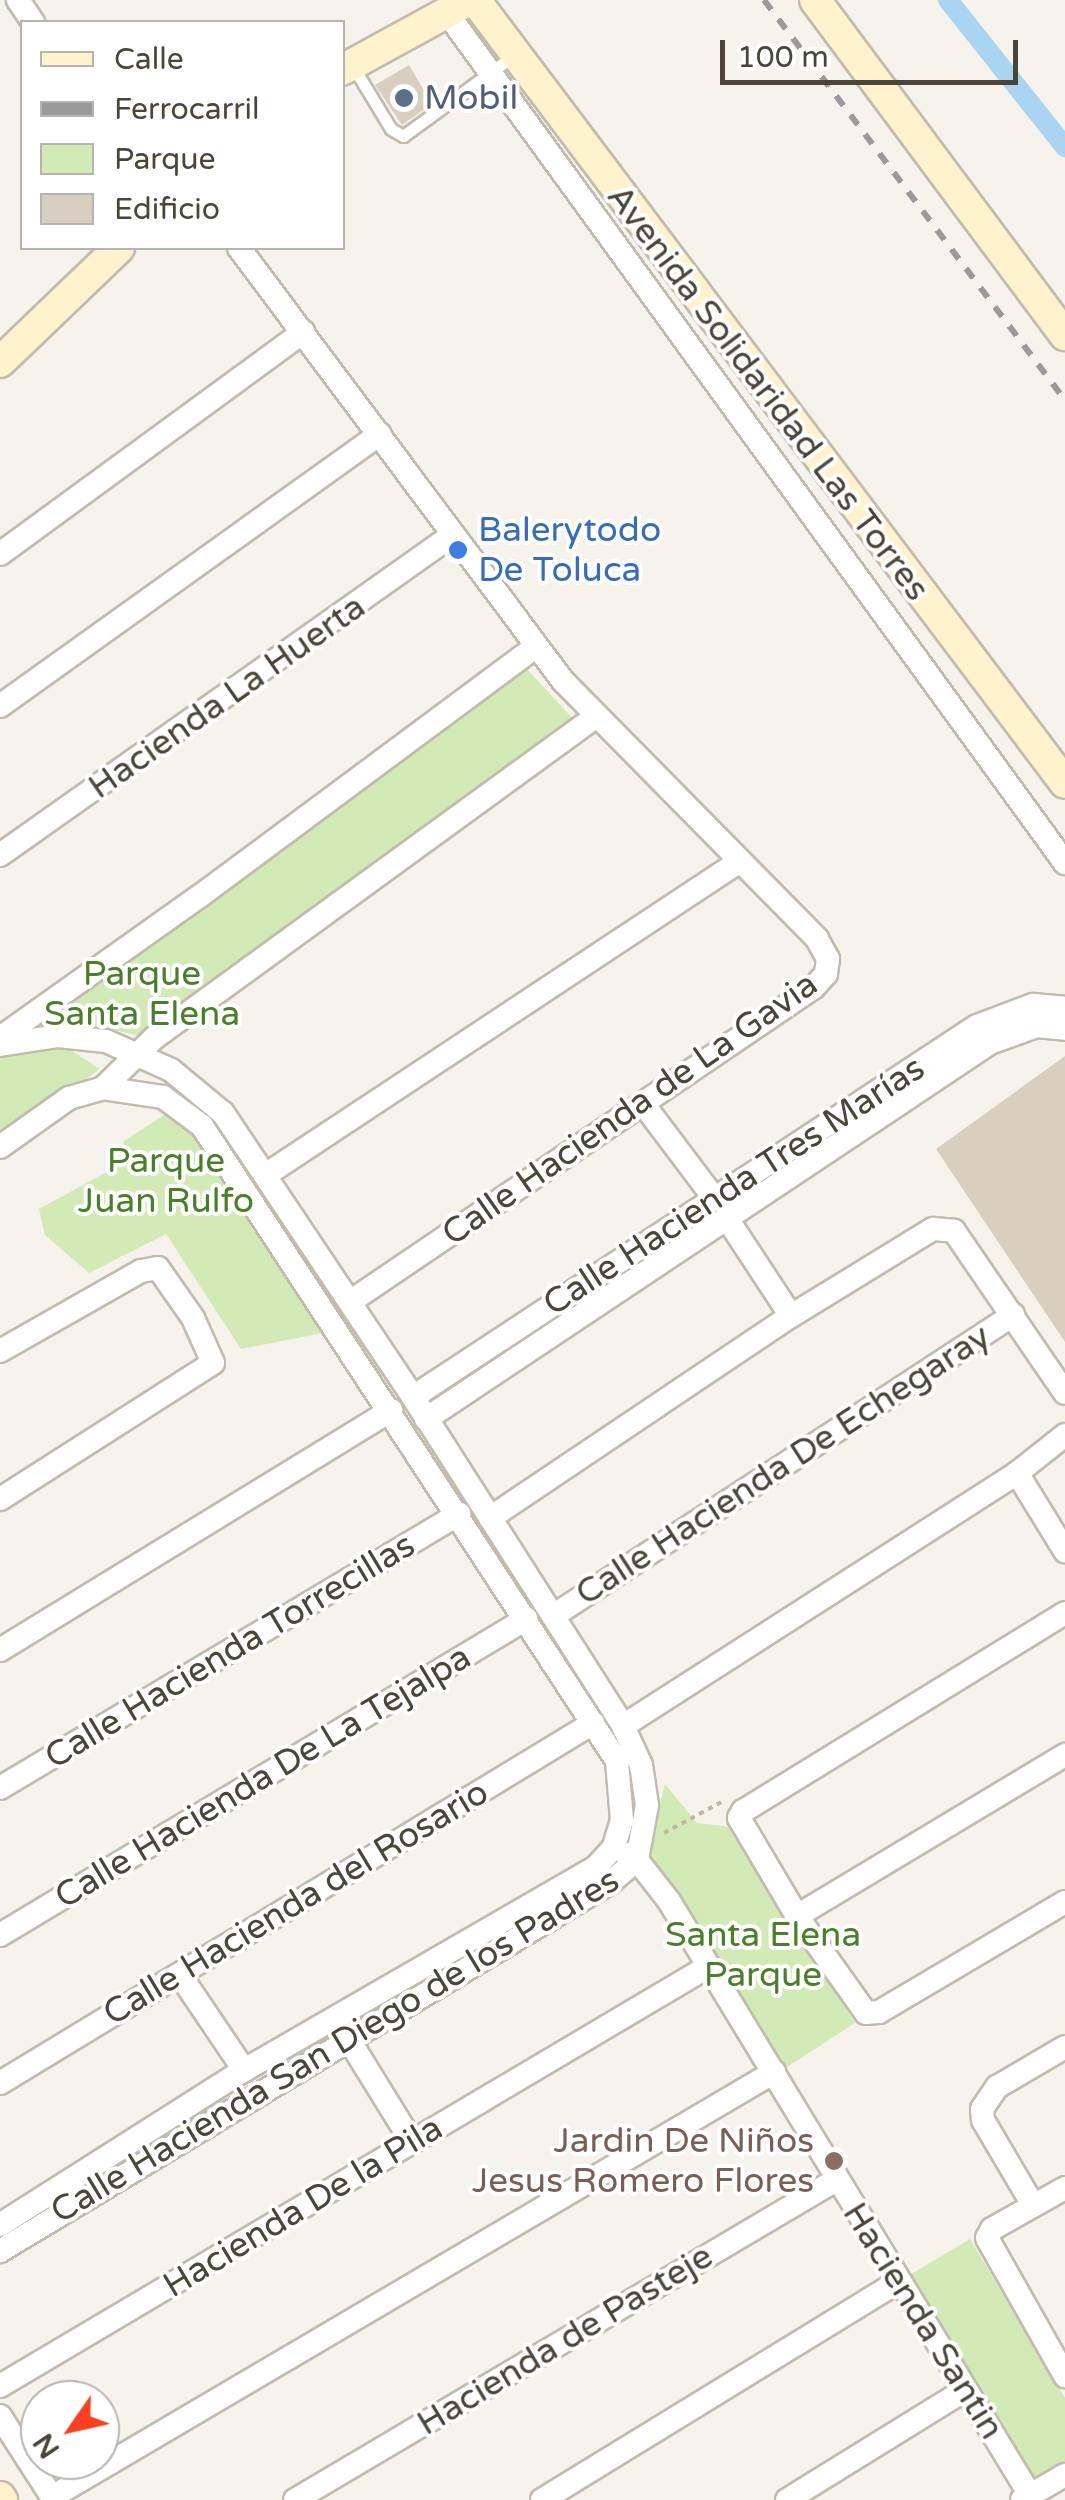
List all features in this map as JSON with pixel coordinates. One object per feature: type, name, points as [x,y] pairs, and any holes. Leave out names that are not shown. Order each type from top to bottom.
[{"type":"main road","points":[[815,0],[1065,335]]},
{"type":"main road","points":[[347,67],[464,4]]},
{"type":"main road","name":"Avenida Solidaridad Las Torres","points":[[464,4],[514,56],[1065,784]]},
{"type":"main road","points":[[0,362],[116,250]]},
{"type":"street","points":[[464,4],[487,73],[1065,863]]},
{"type":"street","name":"Calle Hacienda de La Gavia","points":[[241,250],[535,647],[595,717],[817,940],[828,958],[826,974],[644,1106],[350,1302]]},
{"type":"street","points":[[0,554],[303,332]]},
{"type":"street","points":[[0,706],[380,434]]},
{"type":"street","name":"Hacienda La Huerta","points":[[0,855],[451,536]]},
{"type":"street","points":[[0,1042],[535,647]]},
{"type":"street","points":[[0,1148],[68,1098],[103,1088],[135,1053],[595,717]]},
{"type":"street","points":[[267,1174],[740,861]]},
{"type":"street","name":"Calle Hacienda Tres Marías","points":[[414,1397],[622,1273],[793,1160],[990,1044],[1060,1017]]},
{"type":"street","name":"Calle Hacienda San Diego de los Padres","points":[[0,1042],[58,1036],[106,1042],[171,1070],[202,1093],[267,1174],[490,1518],[526,1619],[616,1761],[622,1785],[622,1820],[614,1847],[596,1867],[244,2070],[0,2250]]},
{"type":"street","name":"Calle Hacienda San Diego de los Padres","points":[[0,2224],[349,2040],[611,1882],[640,1853],[646,1785],[623,1726],[553,1616],[459,1514],[220,1148],[187,1110],[163,1097],[103,1088]]},
{"type":"street","points":[[644,1106],[720,1208],[791,1316]]},
{"type":"street","points":[[490,1518],[791,1316],[932,1229],[954,1231],[1065,1394]]},
{"type":"street","points":[[296,1265],[316,1250]]},
{"type":"street","points":[[0,1351],[141,1271],[158,1268],[193,1318],[213,1363],[0,1498]]},
{"type":"street","name":"Calle Hacienda Tres Marías","points":[[426,1419],[622,1273]]},
{"type":"street","name":"Calle Hacienda De Echegaray","points":[[553,1616],[1013,1314]]},
{"type":"street","points":[[0,1650],[391,1410]]},
{"type":"street","points":[[623,1726],[1017,1473],[1065,1435]]},
{"type":"street","points":[[1017,1473],[1065,1551]]},
{"type":"street","name":"Calle Hacienda Torrecillas","points":[[0,1788],[459,1514]]},
{"type":"street","points":[[1065,1613],[744,1821],[797,1916],[862,2011],[879,2012],[1065,1902]]},
{"type":"street","name":"Calle Hacienda De La Tejalpa","points":[[0,1935],[526,1619]]},
{"type":"street","name":"Calle Hacienda del Rosario","points":[[0,2082],[592,1722]]},
{"type":"street","points":[[797,1916],[1065,1756]]},
{"type":"street","name":"Hacienda Santin","points":[[614,1847],[640,1853],[1028,2498]]},
{"type":"street","name":"Hacienda De la Pila","points":[[0,2386],[709,1966]]},
{"type":"street","points":[[421,1969],[436,1988]]},
{"type":"street","points":[[180,1974],[244,2070]]},
{"type":"street","points":[[349,2040],[412,2142]]},
{"type":"street","points":[[1034,2205],[983,2120],[985,2101],[997,2086],[1065,2047]]},
{"type":"street","points":[[0,2416],[53,2498],[774,2072]]},
{"type":"street","name":"Hacienda de Pasteje","points":[[295,2500],[836,2180]]},
{"type":"street","points":[[1065,2188],[992,2229],[988,2238],[993,2254],[1065,2376]]},
{"type":"street","points":[[542,2500],[898,2282]]},
{"type":"street","points":[[1044,2342],[1065,2330]]},
{"type":"street","points":[[787,2500],[966,2390]]},
{"type":"street","points":[[1028,2498],[1065,2475]]},
{"type":"lane","points":[[347,67],[391,129],[403,136],[514,56]]},
{"type":"path","points":[[640,1853],[723,1799],[744,1821]]},
{"type":"green space","name":"Parque Santa Elena","points":[[524,666],[576,722],[149,1038],[93,1025],[26,1025]]},
{"type":"green space","points":[[21,1047],[66,1047],[100,1069],[0,1142],[0,1057]]},
{"type":"green space","name":"Parque Juan Rulfo","points":[[167,1113],[198,1136],[333,1331],[241,1349],[166,1234],[89,1273],[45,1235],[39,1209],[114,1168],[124,1141]]},
{"type":"green space","name":"Santa Elena Parque","points":[[665,1784],[697,1823],[731,1827],[855,2023],[784,2069],[648,1852]]},
{"type":"green space","points":[[970,2239],[1065,2398],[1065,2471],[1033,2489],[903,2279]]},
{"type":"building","name":"Mobil","points":[[409,65],[432,104],[402,125],[375,85]]},
{"type":"building","points":[[1065,1056],[1065,1342],[936,1149]]},
{"type":"waterway","points":[[948,0],[1065,147]]},
{"type":"railway","points":[[764,0],[1065,400]]},
{"type":"place","name":"Mobil","points":[[404,98]]},
{"type":"place","name":"Balerytodo De Toluca","points":[[458,550]]},
{"type":"place","name":"Jardin De Niños Jesus Romero Flores","points":[[834,2161]]}]
